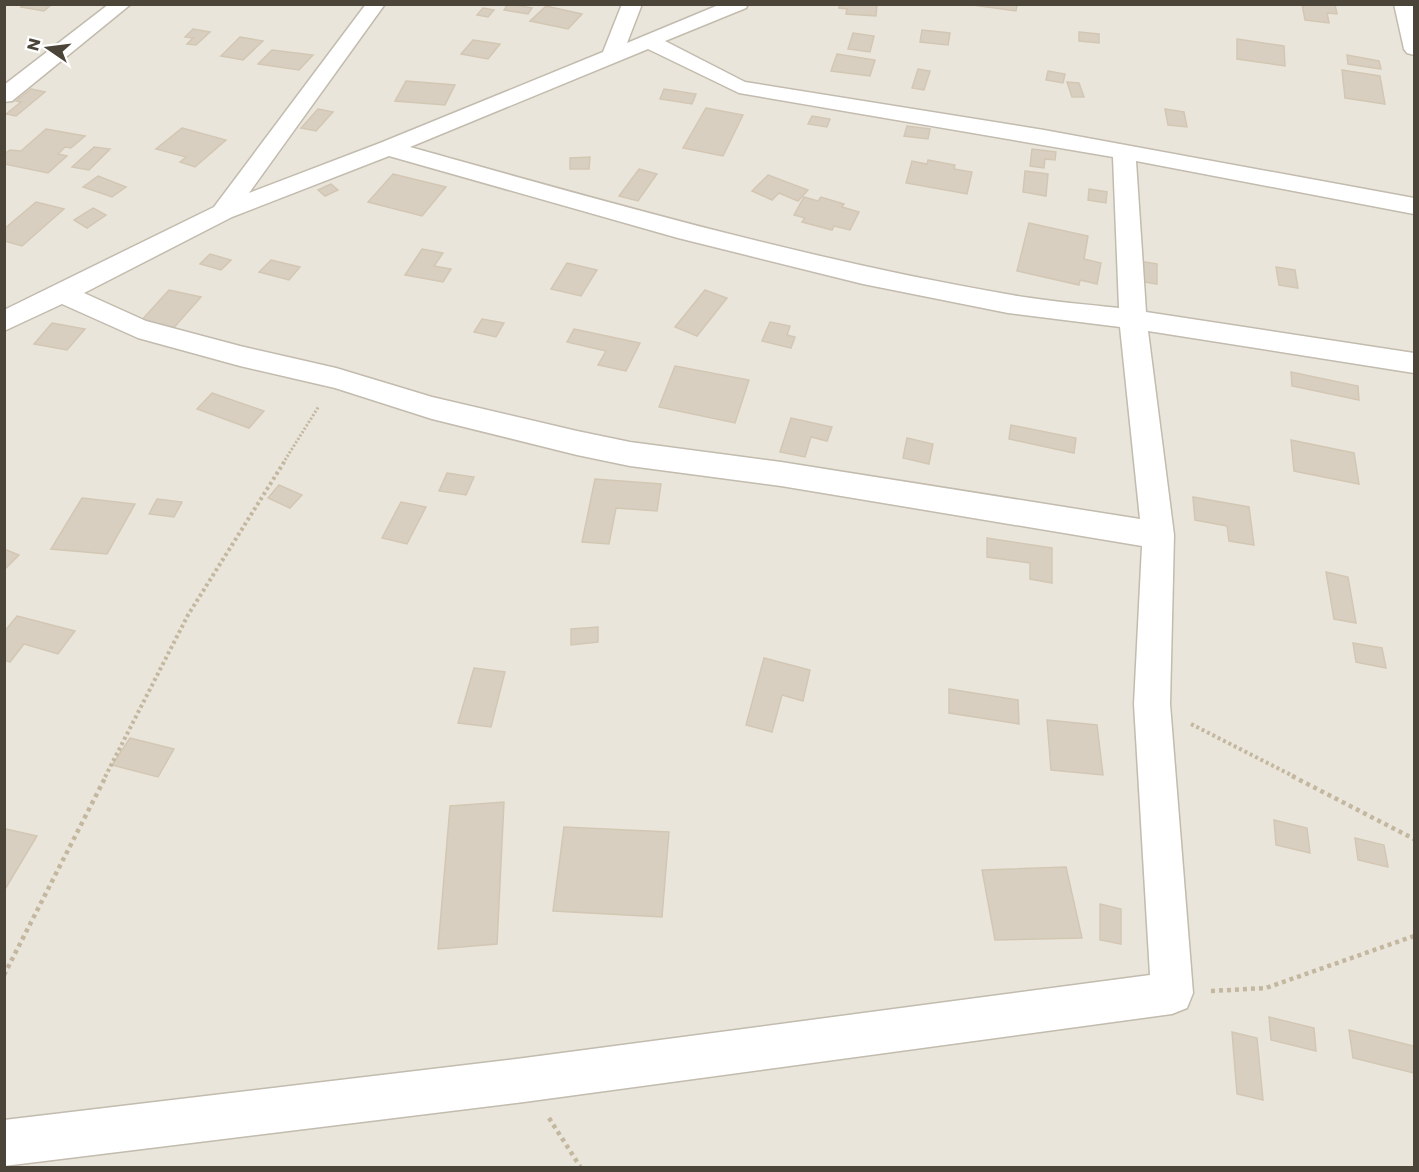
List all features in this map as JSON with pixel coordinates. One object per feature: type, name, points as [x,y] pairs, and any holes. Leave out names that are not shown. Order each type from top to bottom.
[{"type":"street","points":[[4,96],[122,4]]},
{"type":"street","points":[[223,212],[375,4]]},
{"type":"street","points":[[611,58],[632,4]]},
{"type":"street","points":[[4,322],[223,212],[651,42],[739,4]]},
{"type":"street","points":[[1404,4],[1414,49]]},
{"type":"street","points":[[651,42],[739,87],[1044,136],[1414,206]]},
{"type":"street","points":[[388,148],[687,232],[863,275],[1008,304],[1133,319],[1414,363]]},
{"type":"street","points":[[4,1143],[524,1080],[1172,993],[1152,704],[1158,535],[1133,319],[1124,152]]},
{"type":"street","points":[[63,294],[138,328],[240,356],[336,378],[432,408],[524,432],[630,454],[781,474],[1158,535]]},
{"type":"path","points":[[4,975],[188,615],[336,378]]},
{"type":"path","points":[[1152,704],[1414,838]]},
{"type":"path","points":[[1172,993],[1266,988],[1414,936]]},
{"type":"path","points":[[524,1080],[581,1167]]},
{"type":"shaded area","points":[[5,5],[1414,5],[1414,1167],[5,1167]]},
{"type":"building","points":[[25,4],[52,4],[44,11],[21,7]]},
{"type":"building","points":[[508,4],[532,8],[528,14],[504,10]]},
{"type":"building","points":[[839,4],[877,4],[876,16],[846,14],[847,9],[839,8]]},
{"type":"building","points":[[965,4],[1016,4],[1017,5],[1016,11]]},
{"type":"building","points":[[1302,4],[1335,5],[1337,14],[1327,13],[1329,23],[1305,20]]},
{"type":"building","points":[[546,6],[582,14],[568,29],[530,21]]},
{"type":"building","points":[[483,8],[494,10],[488,17],[477,15]]},
{"type":"building","points":[[193,29],[210,32],[196,45],[187,44],[193,38],[185,37]]},
{"type":"building","points":[[922,30],[950,33],[948,45],[920,42]]},
{"type":"building","points":[[1079,32],[1099,34],[1099,43],[1079,41]]},
{"type":"building","points":[[853,33],[874,36],[870,52],[848,49]]},
{"type":"building","points":[[240,37],[263,41],[243,60],[221,56]]},
{"type":"building","points":[[1237,39],[1284,46],[1285,66],[1237,59]]},
{"type":"building","points":[[473,40],[500,44],[488,59],[461,54]]},
{"type":"building","points":[[272,50],[313,55],[299,70],[258,64]]},
{"type":"building","points":[[837,54],[875,60],[870,76],[831,71]]},
{"type":"building","points":[[1347,55],[1379,61],[1381,69],[1348,64]]},
{"type":"building","points":[[918,69],[930,71],[924,90],[912,88]]},
{"type":"building","points":[[1342,70],[1380,76],[1385,104],[1345,98]]},
{"type":"building","points":[[1048,71],[1065,74],[1063,83],[1046,80]]},
{"type":"building","points":[[406,81],[455,85],[445,105],[395,101]]},
{"type":"building","points":[[1067,82],[1079,83],[1084,97],[1072,97]]},
{"type":"building","points":[[31,89],[45,92],[16,116],[6,114],[21,102],[16,101]]},
{"type":"building","points":[[664,89],[696,94],[692,104],[660,99]]},
{"type":"building","points":[[706,108],[743,115],[723,156],[683,148]]},
{"type":"building","points":[[318,109],[333,112],[316,131],[301,128]]},
{"type":"building","points":[[1165,109],[1184,112],[1187,127],[1168,125]]},
{"type":"building","points":[[812,116],[830,119],[827,127],[808,124]]},
{"type":"building","points":[[907,126],[930,129],[928,139],[904,136]]},
{"type":"building","points":[[182,128],[226,140],[195,167],[180,162],[186,157],[156,149]]},
{"type":"building","points":[[46,129],[85,136],[71,148],[65,147],[58,154],[67,156],[48,173],[4,164],[4,154],[10,150],[21,151]]},
{"type":"building","points":[[94,147],[110,149],[89,170],[72,167]]},
{"type":"building","points":[[1032,149],[1056,152],[1055,160],[1045,159],[1044,168],[1030,166]]},
{"type":"building","points":[[590,157],[589,169],[570,169],[570,158]]},
{"type":"building","points":[[928,160],[955,165],[954,169],[972,172],[967,194],[906,183],[912,161],[927,164]]},
{"type":"building","points":[[639,169],[657,174],[638,201],[619,196]]},
{"type":"building","points":[[1025,171],[1048,174],[1046,196],[1023,192]]},
{"type":"building","points":[[393,174],[446,187],[422,216],[368,202]]},
{"type":"building","points":[[768,175],[808,190],[798,201],[779,193],[772,200],[752,191]]},
{"type":"building","points":[[98,176],[126,187],[112,197],[83,187]]},
{"type":"building","points":[[331,184],[338,190],[325,196],[318,190]]},
{"type":"building","points":[[1089,189],[1107,192],[1106,203],[1088,200]]},
{"type":"building","points":[[804,197],[818,201],[821,197],[844,204],[842,207],[859,212],[850,230],[834,226],[832,230],[802,222],[805,218],[794,215]]},
{"type":"building","points":[[36,202],[64,209],[22,246],[4,241],[4,229]]},
{"type":"building","points":[[93,208],[106,215],[87,228],[74,220]]},
{"type":"building","points":[[1029,223],[1088,236],[1084,259],[1101,263],[1097,284],[1080,280],[1079,285],[1017,271]]},
{"type":"building","points":[[422,249],[443,253],[434,266],[451,269],[443,282],[405,275]]},
{"type":"building","points":[[210,254],[231,260],[221,270],[200,264]]},
{"type":"building","points":[[271,260],[300,267],[289,280],[259,272]]},
{"type":"building","points":[[1138,261],[1157,264],[1157,284],[1139,281]]},
{"type":"building","points":[[567,263],[597,270],[581,296],[551,289]]},
{"type":"building","points":[[1276,267],[1295,270],[1298,288],[1279,285]]},
{"type":"building","points":[[169,290],[201,297],[171,331],[139,323]]},
{"type":"building","points":[[705,290],[727,298],[697,336],[675,327]]},
{"type":"building","points":[[482,319],[504,323],[496,337],[474,332]]},
{"type":"building","points":[[770,322],[790,326],[787,335],[795,337],[791,348],[762,341]]},
{"type":"building","points":[[52,323],[85,329],[67,350],[34,344]]},
{"type":"building","points":[[574,329],[640,343],[626,371],[598,365],[606,351],[567,342]]},
{"type":"building","points":[[675,366],[749,380],[735,423],[659,407]]},
{"type":"building","points":[[1291,372],[1358,386],[1359,400],[1292,386]]},
{"type":"building","points":[[212,393],[264,411],[249,428],[197,409]]},
{"type":"building","points":[[791,418],[832,427],[827,441],[811,437],[805,457],[780,452]]},
{"type":"building","points":[[1011,425],[1076,438],[1074,453],[1009,439]]},
{"type":"building","points":[[907,438],[933,444],[929,464],[903,458]]},
{"type":"building","points":[[1291,440],[1354,453],[1359,484],[1294,471]]},
{"type":"building","points":[[447,473],[474,477],[466,495],[439,491]]},
{"type":"building","points":[[595,479],[661,484],[657,511],[616,508],[609,544],[582,542]]},
{"type":"building","points":[[279,485],[302,495],[290,508],[268,498]]},
{"type":"building","points":[[1193,497],[1249,507],[1254,545],[1229,541],[1227,526],[1195,520]]},
{"type":"building","points":[[82,498],[135,504],[107,554],[51,549]]},
{"type":"building","points":[[157,499],[182,502],[174,517],[149,514]]},
{"type":"building","points":[[401,502],[426,507],[407,544],[382,538]]},
{"type":"building","points":[[987,538],[1052,548],[1052,583],[1030,579],[1030,563],[987,557]]},
{"type":"building","points":[[4,549],[19,555],[4,570]]},
{"type":"building","points":[[1326,572],[1348,577],[1356,623],[1334,619]]},
{"type":"building","points":[[17,616],[75,631],[58,654],[24,644],[10,662],[4,660],[4,632]]},
{"type":"building","points":[[598,627],[598,642],[571,645],[571,629]]},
{"type":"building","points":[[1353,643],[1382,648],[1386,668],[1356,662]]},
{"type":"building","points":[[764,658],[810,670],[803,701],[782,695],[772,732],[746,725]]},
{"type":"building","points":[[474,668],[505,672],[491,727],[458,723]]},
{"type":"building","points":[[949,689],[1018,700],[1019,724],[949,713]]},
{"type":"building","points":[[1047,720],[1097,725],[1103,775],[1051,770]]},
{"type":"building","points":[[130,738],[174,749],[158,777],[112,765]]},
{"type":"building","points":[[504,802],[497,944],[438,949],[450,806]]},
{"type":"building","points":[[1274,820],[1307,828],[1310,853],[1276,845]]},
{"type":"building","points":[[564,827],[669,832],[662,917],[553,911]]},
{"type":"building","points":[[6,829],[37,836],[4,891],[4,832]]},
{"type":"building","points":[[1355,838],[1384,845],[1388,867],[1358,860]]},
{"type":"building","points":[[1066,867],[1082,938],[995,940],[982,870]]},
{"type":"building","points":[[1100,904],[1121,909],[1121,944],[1100,940]]},
{"type":"building","points":[[1269,1017],[1314,1028],[1316,1051],[1271,1040]]},
{"type":"building","points":[[1349,1030],[1414,1046],[1414,1073],[1353,1058]]},
{"type":"building","points":[[1232,1032],[1257,1038],[1263,1100],[1237,1094]]}]
